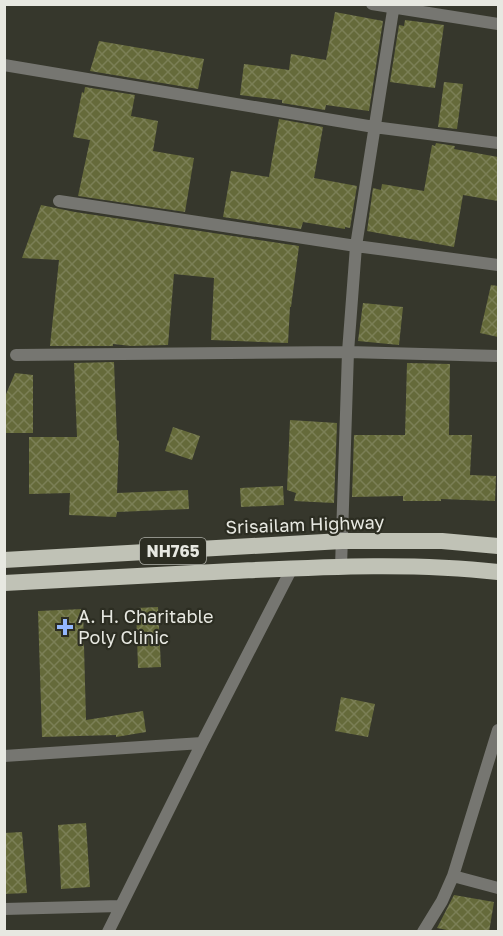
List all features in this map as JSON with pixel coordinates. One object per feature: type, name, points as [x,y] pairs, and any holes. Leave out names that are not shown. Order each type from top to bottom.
[{"type":"highway","name":"Srisailam Highway","points":[[4,560],[342,541],[442,541],[498,546]]},
{"type":"highway","name":"NH765","points":[[4,583],[292,568],[403,567],[498,572]]},
{"type":"street","points":[[372,4],[498,24]]},
{"type":"street","points":[[341,567],[348,352],[356,246],[394,6]]},
{"type":"street","points":[[4,65],[374,128],[498,143]]},
{"type":"street","points":[[59,201],[498,265]]},
{"type":"street","points":[[16,355],[348,352],[498,356]]},
{"type":"street","points":[[108,932],[292,568]]},
{"type":"street","points":[[423,932],[442,901],[453,876],[497,737]]},
{"type":"street","points":[[4,756],[202,743]]},
{"type":"street","points":[[453,876],[498,888]]},
{"type":"street","points":[[4,909],[120,906]]},
{"type":"building","points":[[335,12],[383,21],[369,111],[326,105],[325,110],[282,103],[282,100],[240,95],[244,64],[289,70],[291,54],[326,60]]},
{"type":"building","points":[[405,20],[444,25],[435,88],[390,82],[399,25],[404,26]]},
{"type":"building","points":[[99,41],[204,59],[198,89],[90,71]]},
{"type":"building","points":[[444,82],[463,84],[457,129],[438,127]]},
{"type":"building","points":[[85,87],[135,95],[131,116],[158,121],[153,151],[194,158],[185,212],[78,196],[90,140],[73,137]]},
{"type":"building","points":[[279,119],[323,127],[314,178],[357,186],[350,228],[303,222],[301,229],[223,217],[231,171],[269,177]]},
{"type":"building","points":[[436,143],[455,146],[454,149],[498,157],[498,201],[463,195],[454,247],[367,231],[373,188],[381,190],[382,184],[424,191],[432,145],[435,146]]},
{"type":"building","points":[[41,205],[299,246],[290,307],[288,343],[211,340],[214,278],[174,274],[168,345],[50,346],[59,260],[22,258]]},
{"type":"building","points":[[491,285],[498,286],[498,337],[480,333]]},
{"type":"building","points":[[363,303],[403,307],[399,345],[358,341]]},
{"type":"building","points":[[114,362],[117,440],[119,441],[117,493],[188,490],[189,509],[117,512],[116,517],[69,515],[70,493],[29,494],[29,437],[77,437],[74,363]]},
{"type":"building","points":[[407,363],[450,364],[449,435],[472,435],[470,475],[496,476],[495,501],[441,499],[441,501],[403,501],[403,496],[352,497],[354,435],[405,435]]},
{"type":"building","points":[[15,373],[33,375],[33,433],[4,433],[4,399]]},
{"type":"building","points":[[290,420],[337,423],[334,503],[294,501],[296,493],[287,490]]},
{"type":"building","points":[[173,427],[200,436],[192,460],[165,451]]},
{"type":"building","points":[[283,486],[284,505],[241,507],[240,488]]},
{"type":"building","points":[[158,607],[161,667],[138,668],[136,608]]},
{"type":"building","points":[[83,609],[86,720],[143,711],[146,732],[116,737],[116,735],[42,737],[38,611]]},
{"type":"building","points":[[341,697],[375,704],[368,737],[335,731]]},
{"type":"building","points":[[86,823],[90,887],[61,889],[58,825]]},
{"type":"building","points":[[22,832],[27,893],[4,894],[4,833]]},
{"type":"building","points":[[454,895],[494,902],[489,932],[457,932],[437,928]]},
{"type":"place","name":"A. H. Charitable Poly Clinic","points":[[65,627]]}]
